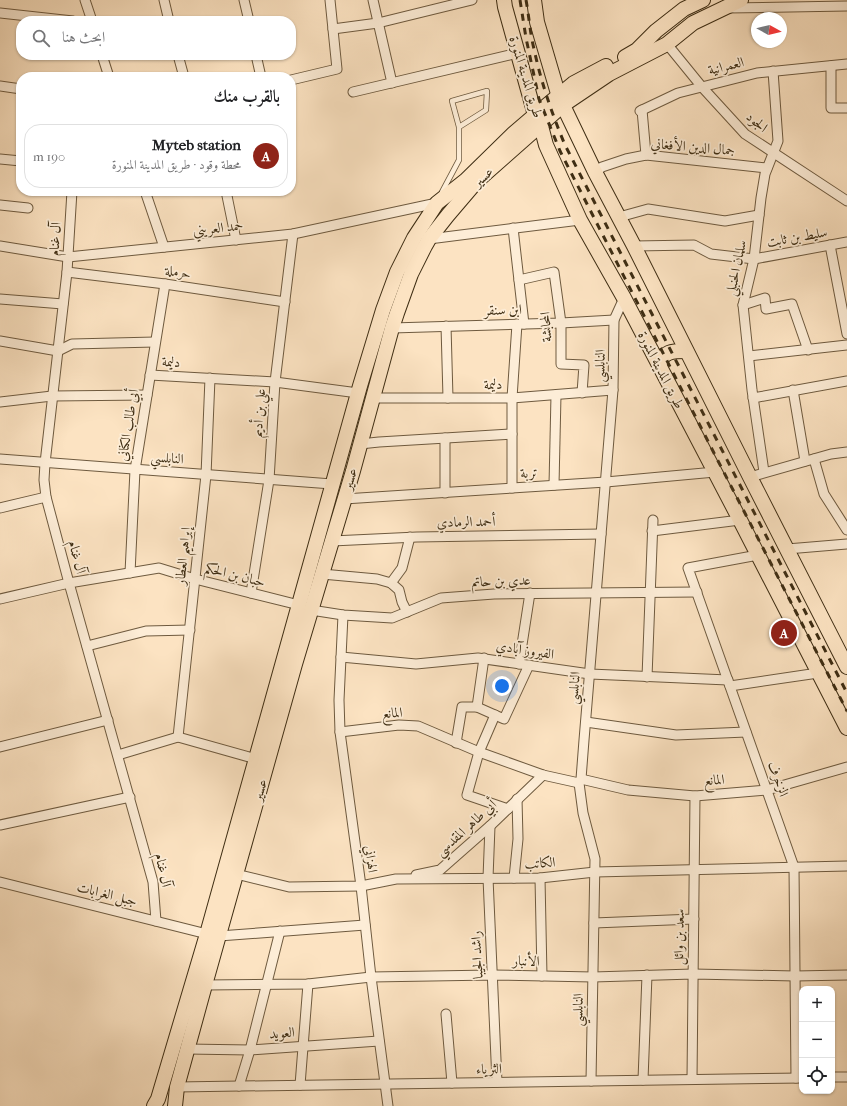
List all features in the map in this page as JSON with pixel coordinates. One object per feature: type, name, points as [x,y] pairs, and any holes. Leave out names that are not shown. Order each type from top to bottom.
[{"type":"main road","name":"طريق المدينة المنورة","points":[[504,0],[518,53],[546,145],[580,220],[624,298],[847,728]]},
{"type":"main road","name":"طريق المدينة المنورة","points":[[534,0],[537,22],[561,101],[595,172],[847,667]]},
{"type":"main road","name":"عسير","points":[[561,101],[574,83],[638,50],[656,31],[684,9],[703,0]]},
{"type":"main road","name":"عسير","points":[[175,1106],[177,1087],[205,985],[213,935],[256,759],[305,608],[322,574],[392,328],[411,274],[429,239],[448,215],[477,182],[538,120],[561,101],[667,44],[693,23],[741,0]]},
{"type":"main road","name":"عسير","points":[[154,1106],[158,1099],[213,935],[236,874],[305,608],[332,484],[382,310],[397,272],[414,238],[437,203],[466,180],[514,133],[538,120]]},
{"type":"main road","points":[[659,366],[661,358],[666,355],[672,352],[686,351]]},
{"type":"street","points":[[85,0],[90,16]]},
{"type":"street","points":[[164,0],[169,16]]},
{"type":"street","points":[[244,0],[248,16]]},
{"type":"street","points":[[296,79],[338,69],[330,0]]},
{"type":"street","points":[[373,0],[392,82]]},
{"type":"street","points":[[333,29],[378,23],[472,0]]},
{"type":"street","points":[[725,8],[847,6]]},
{"type":"street","points":[[0,13],[28,16]]},
{"type":"street","name":"الجود","points":[[667,44],[702,87],[745,134],[847,201]]},
{"type":"street","points":[[353,92],[518,53]]},
{"type":"street","points":[[104,60],[107,72]]},
{"type":"street","points":[[179,60],[183,72]]},
{"type":"street","points":[[257,60],[260,72]]},
{"type":"street","name":"العمرانية","points":[[646,156],[641,110],[678,93],[757,73],[847,64]]},
{"type":"street","points":[[831,66],[831,108],[847,108]]},
{"type":"street","name":"سلمان الحنبلي","points":[[764,472],[753,398],[742,305],[754,259],[765,174],[778,141],[773,71]]},
{"type":"street","points":[[0,86],[16,88]]},
{"type":"street","name":"جمال الدين الأفغاني","points":[[595,172],[602,167],[626,159],[646,156],[767,168]]},
{"type":"street","points":[[0,159],[16,161]]},
{"type":"street","name":"آل غنام","points":[[72,196],[64,304],[44,463],[44,480],[46,497],[69,583],[153,882],[156,921]]},
{"type":"street","points":[[147,196],[164,247]]},
{"type":"street","points":[[227,196],[236,240]]},
{"type":"street","name":"حمد العريني","points":[[0,246],[68,257],[293,234],[437,203]]},
{"type":"street","points":[[0,205],[28,208]]},
{"type":"street","points":[[619,217],[648,209],[725,221],[759,215]]},
{"type":"street","points":[[429,239],[580,220]]},
{"type":"street","points":[[512,488],[512,398],[520,324],[519,280],[513,228]]},
{"type":"street","name":"علي بن أديم","points":[[251,593],[269,480],[275,382],[293,234]]},
{"type":"street","name":"سليط بن ثابت","points":[[634,246],[694,245],[711,254],[754,259],[847,242]]},
{"type":"street","points":[[830,245],[847,334]]},
{"type":"street","name":"حرملة","points":[[67,272],[165,284],[285,302]]},
{"type":"street","name":"المحابشة","points":[[519,280],[554,272],[561,323],[561,364],[584,364],[582,393]]},
{"type":"street","name":"أبي طالب الكناني","points":[[130,573],[135,470],[165,284]]},
{"type":"street","name":"النابلسي","points":[[591,1081],[595,859],[583,813],[580,781],[613,390],[614,320],[624,298]]},
{"type":"street","points":[[742,305],[765,298],[766,308],[792,304],[808,350]]},
{"type":"street","points":[[0,299],[64,304]]},
{"type":"street","name":"ابن سنقر","points":[[392,328],[614,320]]},
{"type":"street","points":[[446,326],[448,398]]},
{"type":"street","points":[[0,342],[58,351],[72,344],[155,342]]},
{"type":"street","points":[[749,356],[847,345]]},
{"type":"street","name":"دليمة","points":[[150,375],[275,382],[358,393]]},
{"type":"street","name":"إبراهيم العطار","points":[[178,737],[206,475],[210,378]]},
{"type":"street","points":[[753,398],[847,380]]},
{"type":"street","name":"دليمة","points":[[372,398],[512,398],[613,390]]},
{"type":"street","points":[[793,390],[809,460],[824,494],[847,530]]},
{"type":"street","points":[[0,402],[52,396],[147,395]]},
{"type":"street","points":[[554,485],[556,395]]},
{"type":"street","points":[[360,444],[512,434]]},
{"type":"street","points":[[445,438],[445,493]]},
{"type":"street","points":[[750,477],[831,454],[847,452]]},
{"type":"street","name":"النابلسي","points":[[0,459],[332,484]]},
{"type":"street","name":"تربة","points":[[344,499],[606,482],[715,472]]},
{"type":"street","points":[[0,508],[46,497]]},
{"type":"street","points":[[647,677],[653,520]]},
{"type":"street","points":[[652,531],[740,520]]},
{"type":"street","name":"أحمد الرمادي","points":[[332,541],[410,537],[601,534]]},
{"type":"street","points":[[391,583],[402,568],[410,537]]},
{"type":"street","points":[[787,549],[847,544]]},
{"type":"street","name":"الزخرف","points":[[758,554],[688,568],[794,867],[795,976],[799,1078]]},
{"type":"street","name":"حبان بن الحكم","points":[[0,599],[69,583],[159,568],[305,608]]},
{"type":"street","points":[[322,574],[376,579],[391,583],[399,590],[402,602],[407,612]]},
{"type":"street","name":"عدي بن حاتم","points":[[305,608],[343,615],[392,618],[441,598],[530,593],[697,592]]},
{"type":"street","points":[[519,664],[530,593]]},
{"type":"street","name":"الهزاني","points":[[343,615],[339,700],[340,732],[361,886],[384,1084],[388,1106]]},
{"type":"street","points":[[87,646],[146,631],[190,630]]},
{"type":"street","name":"الفيروز آبادي","points":[[341,657],[416,664],[484,658],[590,674],[729,683],[818,673]]},
{"type":"street","points":[[477,707],[484,658]]},
{"type":"street","points":[[456,742],[462,707],[477,707],[504,719],[529,665]]},
{"type":"street","points":[[495,715],[478,752],[467,795],[508,809]]},
{"type":"street","points":[[0,748],[108,720]]},
{"type":"street","points":[[586,722],[676,735],[746,732]]},
{"type":"street","name":"المانع","points":[[340,732],[399,725],[418,726],[478,752],[543,775],[628,790],[695,796],[767,790],[847,767]]},
{"type":"street","points":[[118,755],[178,737],[256,759]]},
{"type":"street","name":"أبي طاهر المقدسي","points":[[396,879],[440,870],[490,826],[543,775]]},
{"type":"street","name":"سعد بن وائل","points":[[692,1080],[695,796]]},
{"type":"street","points":[[0,825],[130,797]]},
{"type":"street","points":[[514,878],[518,839],[517,799]]},
{"type":"street","name":"راشد الجيبا","points":[[490,826],[488,878],[497,1082]]},
{"type":"street","name":"الكاتب","points":[[236,874],[289,887],[361,886],[396,879],[540,878],[595,872],[847,866]]},
{"type":"street","points":[[540,878],[542,976]]},
{"type":"street","name":"جبل الغرابات","points":[[0,882],[213,935],[366,925]]},
{"type":"street","points":[[594,923],[694,919]]},
{"type":"street","points":[[239,1086],[250,1050],[280,931]]},
{"type":"street","name":"الأنبار","points":[[205,985],[308,984],[371,977],[492,975],[847,975]]},
{"type":"street","points":[[643,1080],[647,975]]},
{"type":"street","points":[[300,1085],[308,984]]},
{"type":"street","points":[[446,1014],[452,1083]]},
{"type":"street","name":"العويد","points":[[187,1049],[250,1050],[379,1041]]},
{"type":"street","points":[[835,1077],[847,1077]]},
{"type":"street","name":"الثرياء","points":[[177,1087],[799,1078]]},
{"type":"lane","points":[[437,203],[459,160],[459,127],[452,101],[487,91],[486,110],[459,127]]},
{"type":"railway","points":[[520,0],[526,38],[539,99],[560,151],[847,711]]},
{"type":"railway","points":[[526,0],[533,43],[543,86],[565,145],[847,693]]},
{"type":"place","name":"Myteb station","points":[[784,633]]}]
